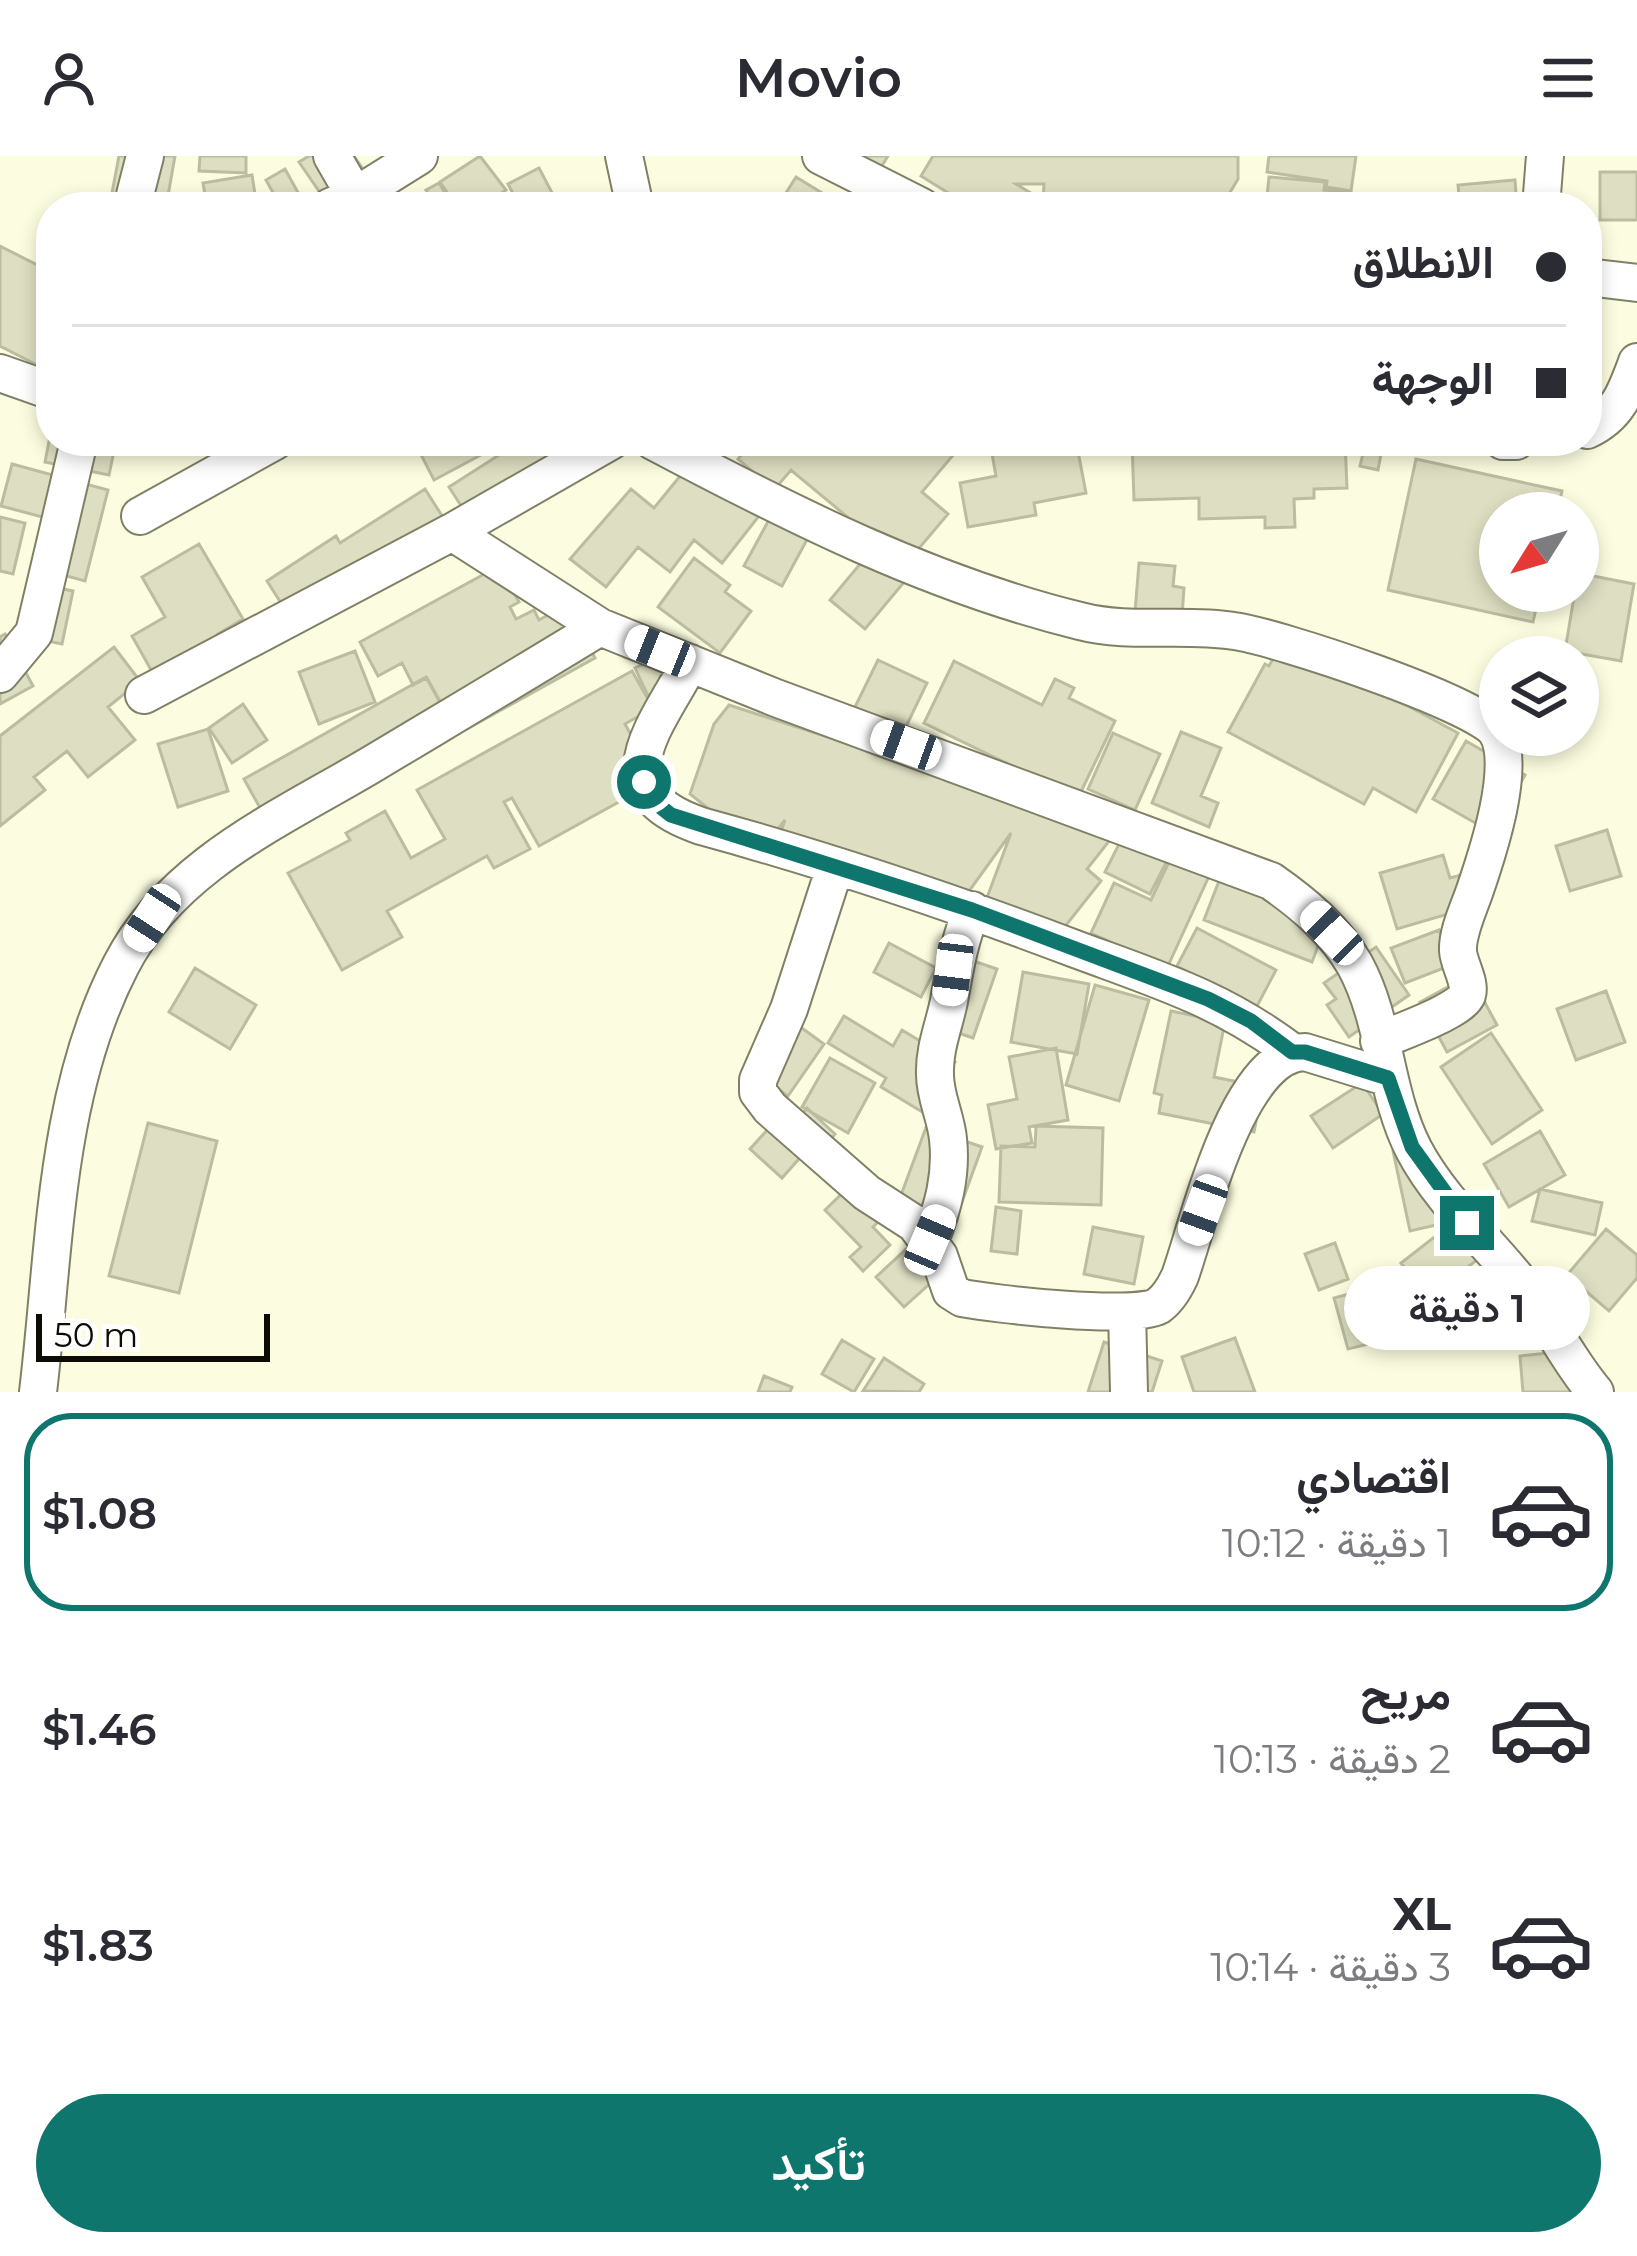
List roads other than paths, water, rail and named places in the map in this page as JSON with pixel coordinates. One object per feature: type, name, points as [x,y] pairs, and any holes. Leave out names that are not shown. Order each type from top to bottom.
[{"type":"street","points":[[136,192],[145,156]]},
{"type":"street","points":[[332,156],[341,192]]},
{"type":"street","points":[[360,192],[419,156]]},
{"type":"street","points":[[623,156],[631,192]]},
{"type":"street","points":[[821,156],[892,192]]},
{"type":"street","points":[[1542,192],[1545,156]]},
{"type":"street","points":[[1602,279],[1637,283]]},
{"type":"street","points":[[1602,421],[1623,400],[1637,362]]},
{"type":"street","points":[[0,373],[36,386]]},
{"type":"street","points":[[0,674],[34,632],[75,456]]},
{"type":"street","points":[[140,516],[248,456]]},
{"type":"street","points":[[144,695],[585,456]]},
{"type":"street","points":[[682,456],[831,532],[946,579],[1083,622],[1238,631],[1340,660],[1492,726],[1504,760],[1486,858],[1459,942],[1467,994],[1448,1011],[1379,1041]]},
{"type":"street","points":[[452,532],[600,627],[1271,881],[1305,905],[1355,965],[1412,1147],[1444,1196],[1543,1312],[1570,1364],[1592,1391]]},
{"type":"street","points":[[38,1392],[64,1156],[81,1069],[122,964],[152,918],[212,859],[600,627]]},
{"type":"street","points":[[690,663],[645,745],[644,782],[653,801],[681,819],[972,910],[1208,999],[1251,1021],[1292,1052],[1388,1078]]},
{"type":"street","points":[[836,867],[789,1009],[758,1080],[758,1092],[867,1193],[915,1224],[930,1240],[951,1291],[962,1298],[1127,1312],[1158,1306],[1173,1291],[1223,1144],[1239,1112],[1266,1074],[1292,1052]]},
{"type":"street","points":[[930,1240],[943,1208],[949,1174],[948,1138],[934,1078],[936,1048],[958,943],[972,910]]},
{"type":"street","points":[[1127,1312],[1129,1392]]}]
